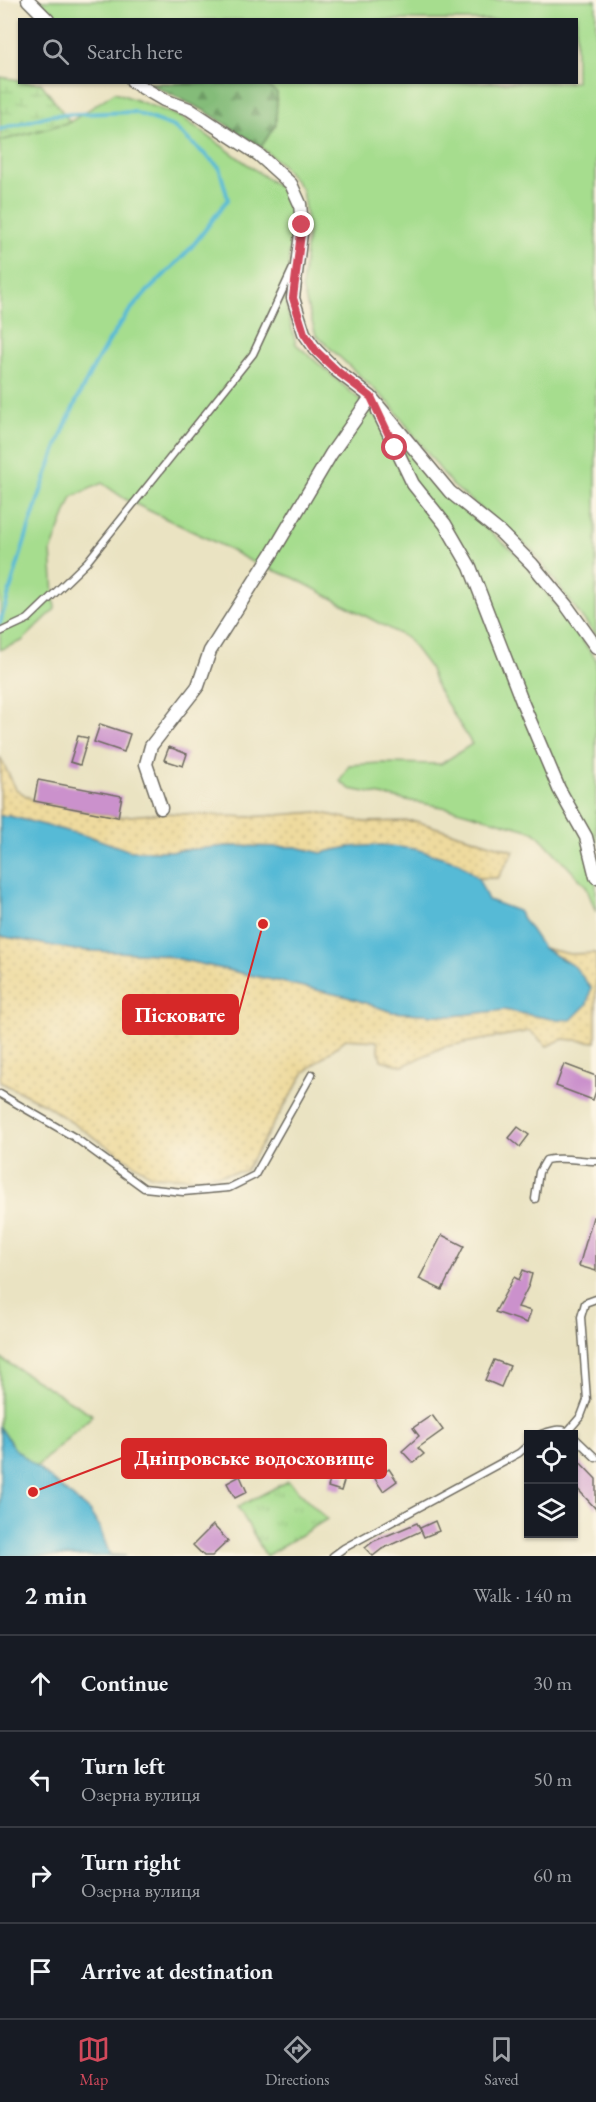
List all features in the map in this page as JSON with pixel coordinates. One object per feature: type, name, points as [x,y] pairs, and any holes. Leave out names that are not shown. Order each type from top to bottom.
[{"type":"street","points":[[28,0],[46,18]]},
{"type":"street","points":[[136,84],[164,100],[189,109],[259,155],[291,184],[300,204],[302,225],[293,298],[304,333],[316,351],[337,371],[371,397],[450,492],[501,533],[532,564],[566,605],[596,647]]},
{"type":"street","points":[[161,808],[146,764],[151,746],[198,686],[210,651],[273,552],[331,454],[371,397]]},
{"type":"street","points":[[371,397],[413,484],[445,524],[470,567],[522,704],[554,778],[586,837],[596,877]]},
{"type":"lane","points":[[0,632],[28,619],[87,562],[214,404],[253,354],[297,258]]},
{"type":"lane","points":[[0,1094],[74,1137],[144,1188],[183,1192],[229,1188],[255,1175],[312,1074]]},
{"type":"lane","points":[[535,1199],[539,1172],[546,1160],[559,1157],[579,1161],[596,1161]]},
{"type":"lane","points":[[573,1430],[586,1400],[581,1317],[585,1303],[596,1299]]},
{"type":"lane","points":[[578,1441],[596,1458]]},
{"type":"lane","points":[[333,1556],[519,1453],[524,1448]]},
{"type":"green space","points":[[39,0],[596,0],[596,636],[532,550],[452,485],[390,404],[316,335],[302,288],[308,230],[302,189],[282,165],[261,147],[276,124],[277,93],[264,84],[578,84],[578,18],[55,18]]},
{"type":"green space","points":[[0,77],[18,80],[18,84],[42,84],[70,122],[0,141]]},
{"type":"green space","points":[[150,84],[264,84],[277,93],[276,124],[261,147],[205,111]]},
{"type":"green space","points":[[115,92],[183,118],[290,195],[294,225],[289,254],[287,310],[296,344],[359,399],[411,453],[445,494],[519,556],[596,659],[596,912],[586,886],[535,832],[457,810],[350,789],[340,781],[349,765],[441,764],[472,744],[437,688],[429,667],[407,638],[294,578],[252,562],[125,499],[102,483],[72,497],[51,551],[55,609],[22,641],[0,650],[0,141],[70,122]]},
{"type":"green space","points":[[0,1358],[93,1415],[36,1467],[14,1448],[0,1427]]},
{"type":"green space","points":[[288,1481],[327,1519],[266,1556],[238,1507]]},
{"type":"sand","points":[[0,757],[16,789],[34,801],[118,817],[164,813],[250,817],[317,812],[364,822],[415,821],[514,851],[498,878],[478,878],[458,862],[415,849],[349,847],[321,853],[296,847],[228,846],[172,851],[129,851],[94,838],[9,816],[0,816]]},
{"type":"sand","points":[[0,936],[75,950],[157,954],[348,997],[392,1012],[452,1016],[504,1010],[552,1019],[575,967],[543,948],[570,954],[596,953],[596,1042],[563,1039],[547,1046],[530,1031],[443,1047],[403,1066],[381,1060],[377,1041],[346,1039],[305,1072],[245,1171],[195,1178],[152,1176],[44,1104],[0,1082]]},
{"type":"water","points":[[0,816],[9,816],[94,838],[130,851],[172,851],[228,846],[296,847],[321,853],[349,847],[382,845],[415,849],[458,862],[478,878],[488,900],[518,911],[543,948],[575,967],[591,988],[587,1004],[571,1020],[552,1019],[504,1010],[452,1016],[392,1012],[348,997],[157,954],[75,950],[0,936]]},
{"type":"water","points":[[0,1427],[14,1448],[89,1511],[99,1526],[110,1555],[126,1556],[0,1556]]},
{"type":"building","points":[[100,724],[130,734],[124,752],[94,742]]},
{"type":"building","points":[[78,736],[88,738],[80,765],[70,762]]},
{"type":"building","points":[[169,747],[187,754],[183,766],[164,760]]},
{"type":"building","points":[[38,780],[122,796],[118,817],[34,801]]},
{"type":"building","points":[[564,1064],[596,1076],[596,1091],[593,1100],[556,1086]]},
{"type":"building","points":[[518,1127],[529,1135],[520,1147],[509,1138]]},
{"type":"building","points":[[593,1217],[596,1217],[596,1271],[579,1266]]},
{"type":"building","points":[[442,1235],[464,1246],[442,1290],[419,1279]]},
{"type":"building","points":[[523,1270],[532,1274],[518,1307],[531,1311],[527,1323],[495,1312],[514,1277],[519,1280]]},
{"type":"building","points":[[494,1360],[510,1366],[501,1387],[485,1380]]},
{"type":"building","points":[[432,1415],[443,1430],[418,1448],[424,1454],[413,1463],[402,1451],[419,1436],[413,1428]]},
{"type":"building","points":[[578,1460],[596,1479],[596,1509],[578,1489]]},
{"type":"building","points":[[389,1469],[397,1481],[383,1491],[375,1479]]},
{"type":"building","points":[[333,1471],[346,1475],[341,1491],[328,1487]]},
{"type":"building","points":[[240,1476],[247,1492],[235,1498],[227,1483]]},
{"type":"building","points":[[435,1521],[439,1531],[424,1537],[420,1528]]},
{"type":"building","points":[[417,1523],[421,1531],[382,1549],[373,1556],[365,1548],[374,1541]]},
{"type":"building","points":[[213,1525],[228,1541],[212,1556],[204,1556],[193,1545]]},
{"type":"waterway","points":[[0,129],[52,115],[134,112],[174,127],[219,167],[228,199],[192,247],[129,311],[81,391],[64,428],[36,505],[0,623]]},
{"type":"place","name":"Пісковате","points":[[263,924]]},
{"type":"place","name":"Дніпровське водосховище","points":[[33,1492]]},
{"type":"route","points":[[302,225],[293,298],[304,333],[316,351],[337,371],[371,397],[395,448]]}]
